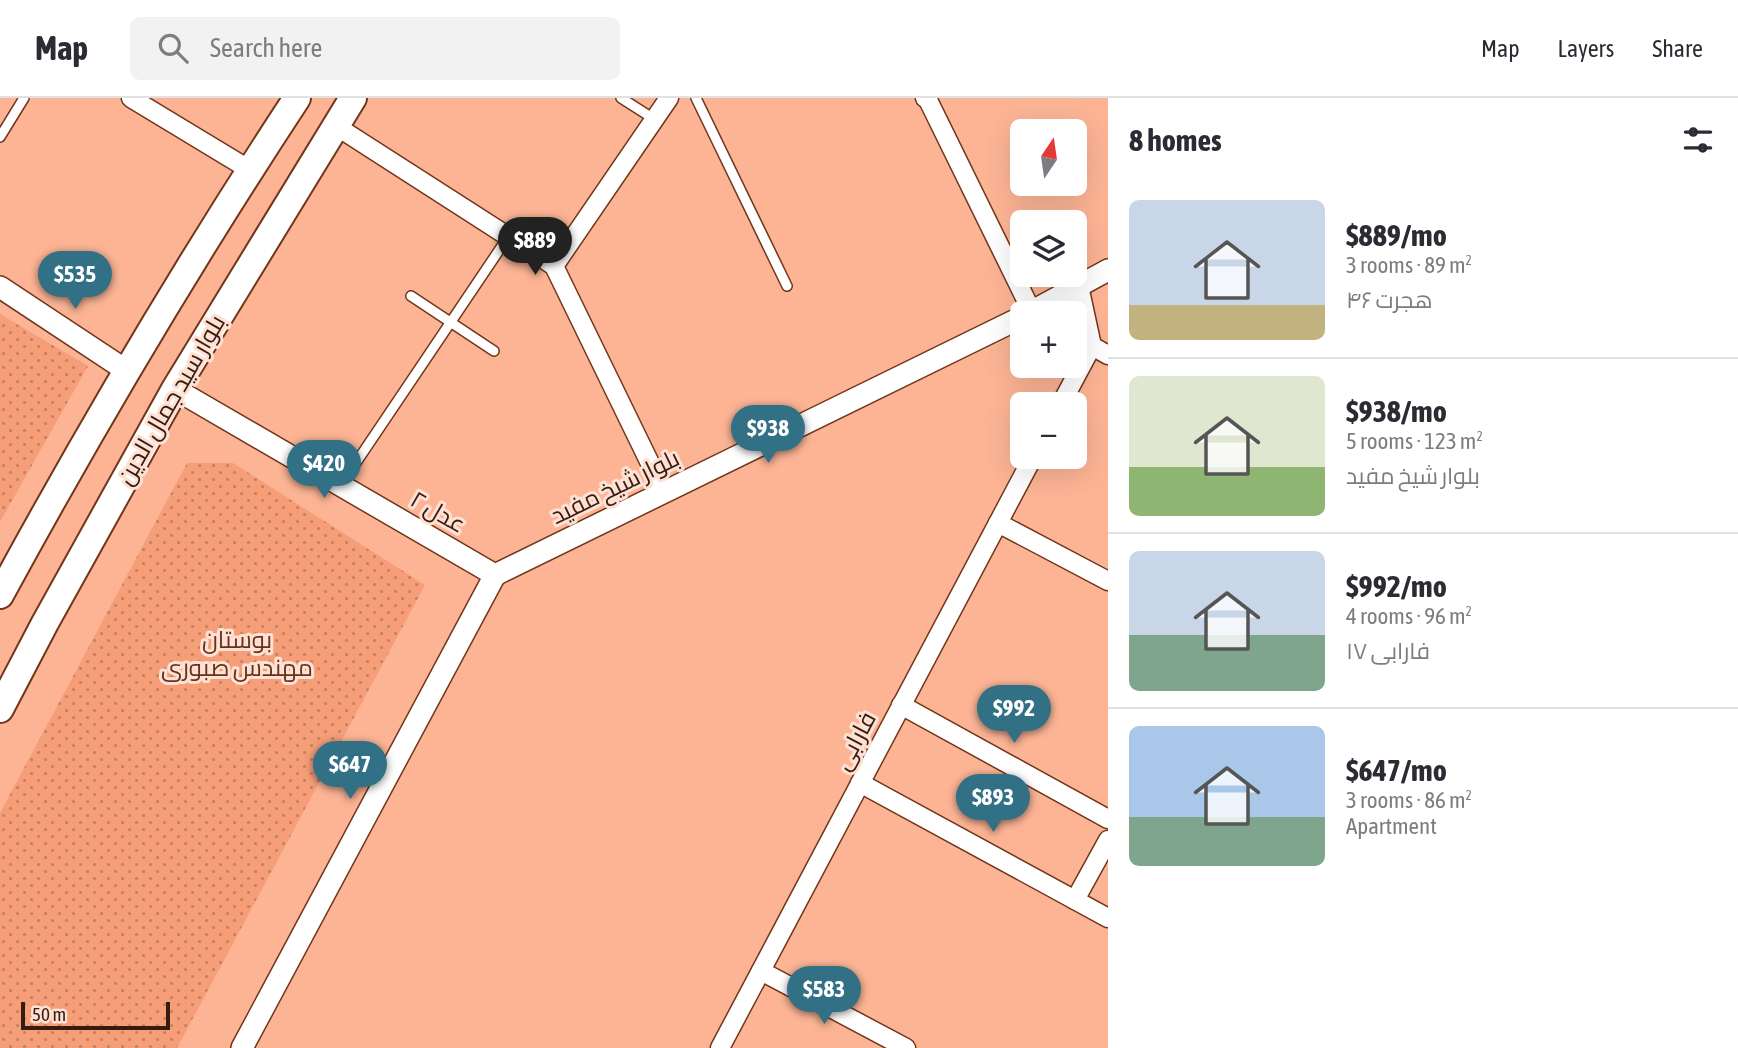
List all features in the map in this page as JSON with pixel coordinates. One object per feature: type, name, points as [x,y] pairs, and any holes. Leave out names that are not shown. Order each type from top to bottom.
[{"type":"main road","name":"بلوار سید جمال الدین","points":[[0,595],[127,371],[297,98]]},
{"type":"main road","name":"بلوار سید جمال الدین","points":[[0,709],[174,388],[354,98]]},
{"type":"street","points":[[131,98],[250,170]]},
{"type":"street","points":[[554,266],[669,98]]},
{"type":"street","points":[[928,99],[1022,301]]},
{"type":"street","points":[[336,126],[554,266],[664,492]]},
{"type":"street","name":"بلوار شیخ مفید","points":[[1087,282],[1106,271]]},
{"type":"street","points":[[0,287],[127,371]]},
{"type":"street","name":"بلوار شیخ مفید","points":[[1052,301],[1077,287]]},
{"type":"street","points":[[1070,392],[1100,350],[1079,287]]},
{"type":"street","name":"بلوار شیخ مفید","points":[[495,575],[1010,323]]},
{"type":"street","name":"عدل ۲","points":[[174,388],[495,575]]},
{"type":"street","name":"فارابی","points":[[720,1048],[1027,469]]},
{"type":"street","points":[[998,523],[1108,581]]},
{"type":"street","points":[[242,1048],[495,575]]},
{"type":"street","points":[[901,705],[1108,819]]},
{"type":"street","points":[[860,783],[1108,918]]},
{"type":"street","points":[[1075,900],[1108,840]]},
{"type":"street","points":[[761,971],[906,1048]]},
{"type":"lane","points":[[0,137],[24,98]]},
{"type":"lane","points":[[621,98],[654,120]]},
{"type":"lane","points":[[696,98],[788,286]]},
{"type":"lane","points":[[341,485],[508,237]]},
{"type":"lane","points":[[411,296],[494,351]]},
{"type":"green space","points":[[0,314],[88,366],[0,522]]},
{"type":"green space","name":"بوستان مهندس صبوری","points":[[187,463],[233,463],[425,585],[177,1048],[0,1048],[0,813]]}]
